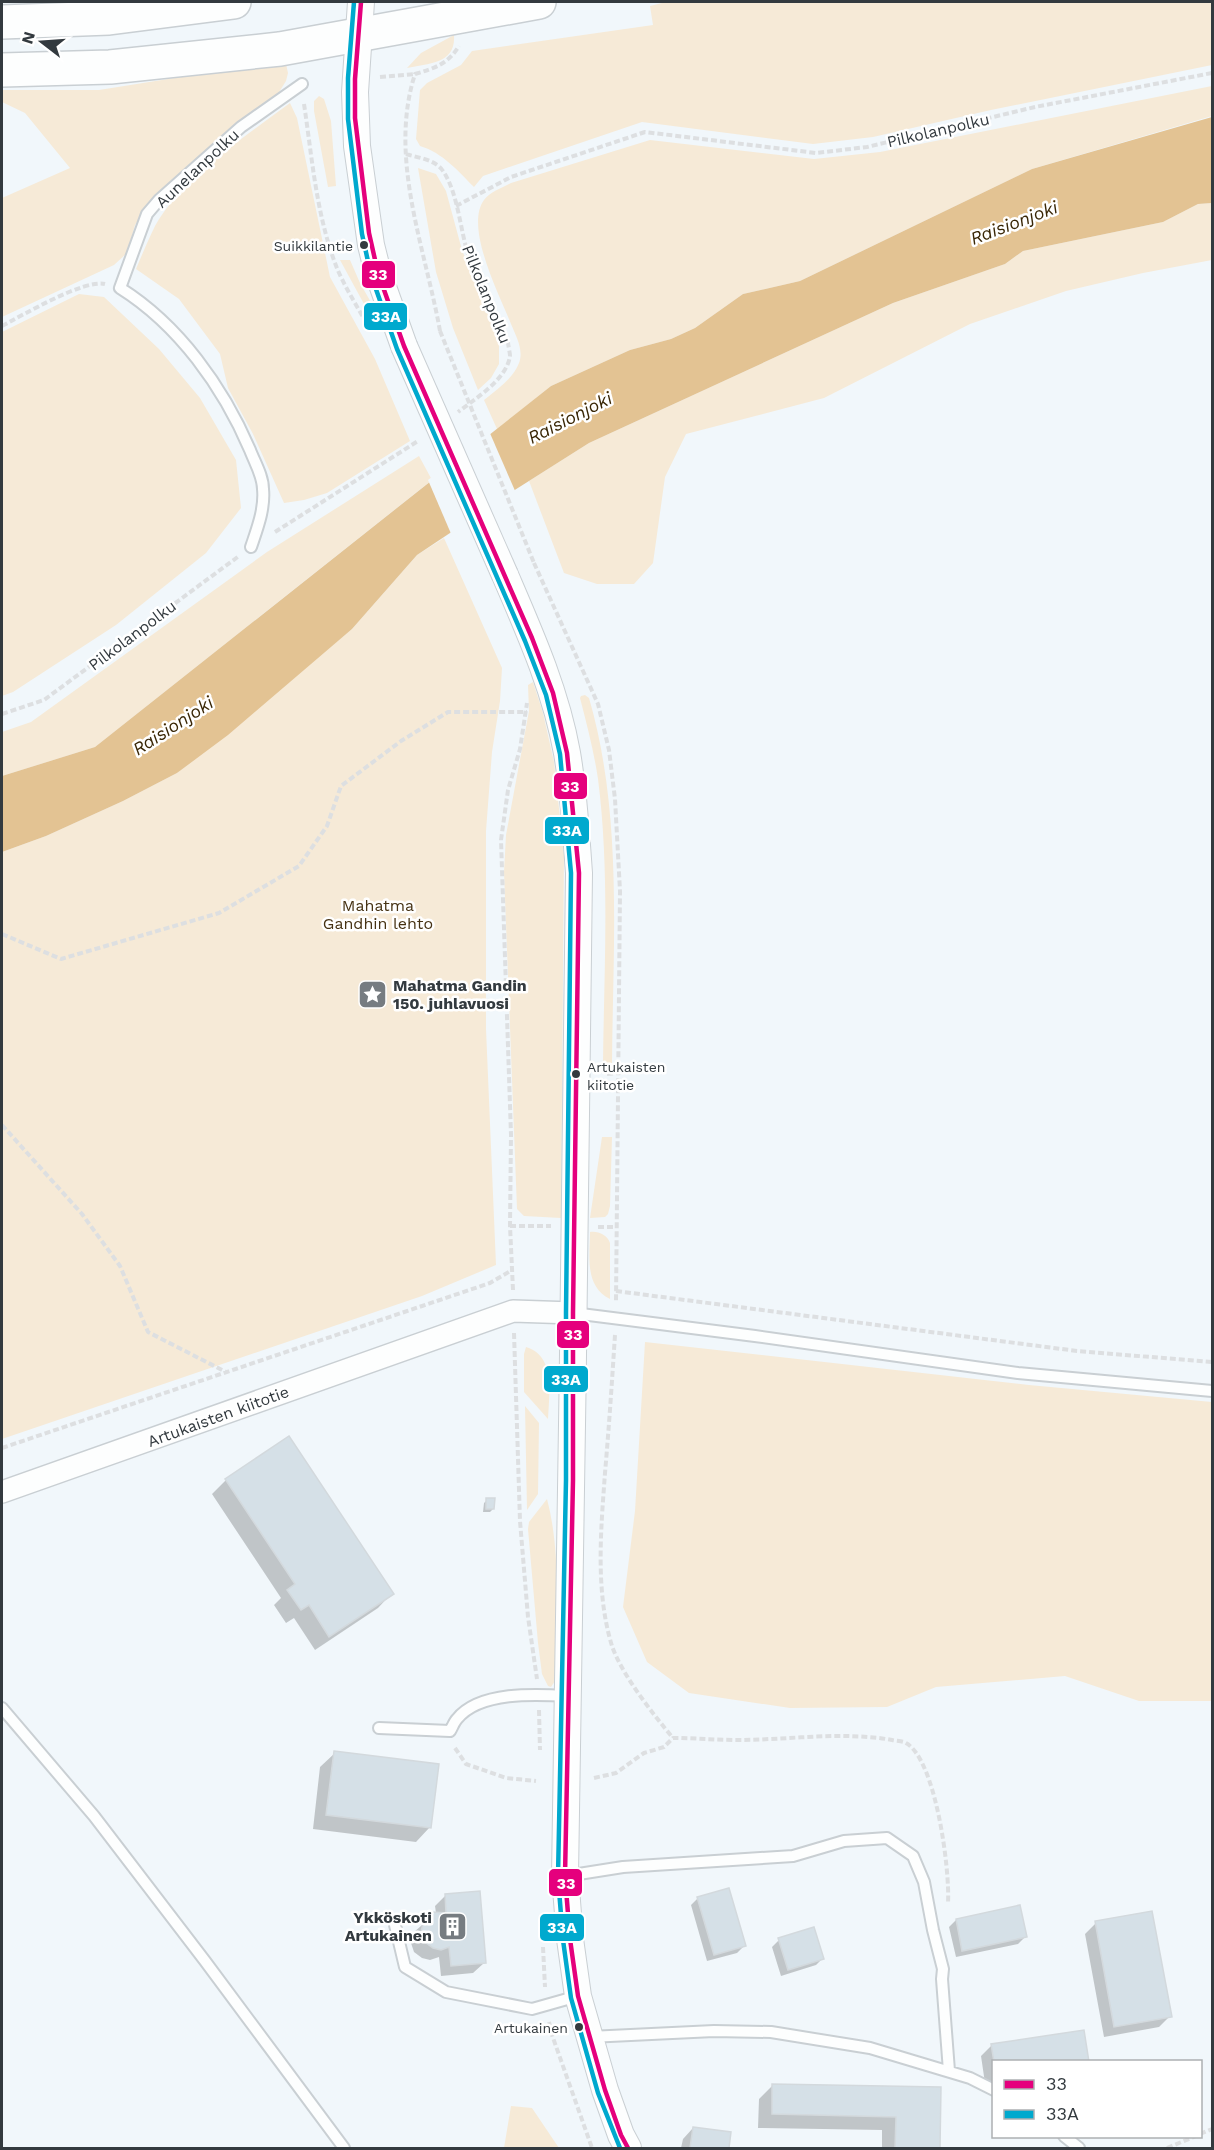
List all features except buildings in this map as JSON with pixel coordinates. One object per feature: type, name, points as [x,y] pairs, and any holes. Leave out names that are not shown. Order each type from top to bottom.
[{"type":"main road","points":[[2,22],[109,18],[234,2]]},
{"type":"main road","points":[[2,70],[110,67],[280,48],[539,2]]},
{"type":"street","points":[[361,2],[355,118],[369,233],[378,273],[404,346],[505,575],[553,693],[567,753],[573,801],[579,873],[573,1480],[565,1876],[570,1939],[578,1996],[621,2135],[628,2148]]},
{"type":"street","name":"Artukaisten kiitotie","points":[[2,1492],[513,1311],[573,1313]]},
{"type":"lane","name":"Aunelanpolku","points":[[120,288],[147,214],[159,200],[241,127],[302,84]]},
{"type":"lane","points":[[120,288],[140,300],[166,323],[208,374],[236,417],[264,488],[259,522],[250,547]]},
{"type":"lane","points":[[573,1313],[1018,1372],[1212,1391]]},
{"type":"lane","points":[[379,1728],[450,1731],[457,1719],[471,1707],[490,1699],[539,1695],[568,1696]]},
{"type":"lane","points":[[2,1708],[94,1816],[344,2148]]},
{"type":"lane","points":[[565,1876],[623,1867],[793,1856],[844,1841],[888,1838],[912,1856],[924,1882],[943,1970],[949,2071]]},
{"type":"lane","points":[[395,1925],[405,1967],[446,1992],[532,2009],[578,1996]]},
{"type":"lane","points":[[589,2037],[714,2031],[771,2032],[870,2048],[970,2078],[992,2089]]},
{"type":"lane","points":[[1066,2138],[1079,2148]]},
{"type":"path","points":[[459,46],[453,57],[446,63],[415,74],[405,117],[406,154],[414,215],[440,331],[534,563],[598,704],[609,750],[615,800],[620,891],[616,1319],[602,1519],[602,1570],[605,1614],[613,1648],[627,1673],[673,1738]]},
{"type":"path","name":"Pilkolanpolku","points":[[456,413],[491,387],[510,357],[508,342],[469,255],[456,206],[511,177],[645,132],[816,153],[867,147],[1035,107],[1212,73]]},
{"type":"path","points":[[302,84],[325,233],[336,265],[372,335]]},
{"type":"path","points":[[406,154],[431,161],[442,169],[449,182],[456,206]]},
{"type":"path","points":[[2,326],[77,289],[99,283],[120,288]]},
{"type":"path","name":"Pilkolanpolku","points":[[2,714],[44,700],[250,547],[403,453],[420,440]]},
{"type":"path","points":[[526,694],[527,712],[520,748],[508,789],[501,840],[520,1521],[528,1617],[539,1695],[540,1754]]},
{"type":"path","points":[[2,934],[61,959],[219,913],[299,866],[327,826],[341,786],[401,741],[448,712],[527,712]]},
{"type":"path","points":[[607,1074],[618,1073]]},
{"type":"path","points":[[2,1125],[82,1214],[120,1266],[148,1332],[226,1372]]},
{"type":"path","points":[[2,1448],[490,1283],[512,1270]]},
{"type":"path","points":[[616,1291],[1077,1351],[1212,1362]]},
{"type":"path","points":[[450,1731],[454,1747],[466,1764],[506,1778],[538,1779],[540,1789]]},
{"type":"path","points":[[594,1778],[616,1773],[644,1753],[664,1747],[673,1738],[737,1740],[877,1738],[906,1743],[922,1760],[937,1809],[945,1849],[947,1912]]},
{"type":"path","points":[[543,1941],[546,2004],[552,2035],[592,2148]]},
{"type":"path","points":[[1167,2148],[1191,2138]]},
{"type":"green space","points":[[666,2],[1212,2],[1212,65],[991,110],[873,137],[813,144],[642,122],[483,176],[474,187],[450,163],[420,146],[416,139],[420,90],[427,83],[461,65],[472,51],[653,25],[650,6]]},
{"type":"green space","points":[[454,35],[451,52],[446,57],[432,63],[407,68],[421,53]]},
{"type":"green space","points":[[274,62],[286,64],[288,73],[276,97],[187,167],[150,201],[135,225],[127,253],[114,265],[2,317],[2,198],[70,168],[25,113],[2,102],[2,90],[99,90]]},
{"type":"green space","points":[[1212,86],[1212,116],[1032,169],[800,281],[743,294],[695,328],[671,339],[630,350],[551,386],[497,429],[484,400],[513,374],[521,353],[517,338],[492,280],[478,227],[479,212],[484,200],[493,192],[511,183],[650,140],[814,159],[880,152]]},
{"type":"green space","points":[[319,96],[324,99],[331,121],[336,186],[328,187],[314,111],[314,101]]},
{"type":"green space","points":[[290,103],[297,118],[330,277],[375,359],[410,441],[327,493],[284,503],[253,434],[228,388],[220,354],[179,299],[136,269],[155,226],[181,191],[216,159]]},
{"type":"green space","points":[[418,168],[436,174],[446,191],[462,250],[499,339],[499,364],[491,378],[478,390],[453,328],[436,272]]},
{"type":"green space","points":[[1212,203],[1212,260],[1066,291],[970,324],[824,398],[686,434],[665,477],[653,563],[634,584],[597,584],[564,573],[529,481],[589,443],[893,303],[1005,264],[1023,251],[1163,222],[1198,204]]},
{"type":"green space","points":[[340,260],[350,260],[377,313],[370,315]]},
{"type":"green space","points":[[79,294],[104,297],[159,349],[200,398],[236,460],[241,508],[206,553],[116,625],[13,692],[2,696],[2,332]]},
{"type":"green space","points":[[419,456],[432,480],[95,747],[2,776],[2,732],[31,722],[267,552]]},
{"type":"green space","name":"Mahatma Gandhin lehto","points":[[444,538],[502,668],[486,831],[486,1029],[496,1265],[422,1296],[2,1439],[2,852],[46,836],[123,801],[177,773],[352,629],[417,555]]},
{"type":"green space","points":[[533,682],[543,713],[554,762],[564,855],[561,1218],[524,1216],[517,1209],[504,872],[506,835],[529,711],[528,685]]},
{"type":"green space","points":[[585,695],[589,698],[600,742],[611,833],[614,879],[612,1063],[603,1063],[604,850],[598,779],[580,698]]},
{"type":"green space","points":[[602,1137],[612,1137],[610,1206],[605,1217],[590,1218]]},
{"type":"green space","points":[[590,1232],[602,1234],[610,1243],[610,1299],[596,1286],[592,1278],[589,1260]]},
{"type":"green space","points":[[645,1342],[1029,1385],[1212,1402],[1212,1701],[1139,1701],[1065,1676],[936,1687],[887,1707],[790,1708],[689,1693],[647,1662],[623,1607],[635,1511]]},
{"type":"green space","points":[[526,1347],[536,1352],[546,1367],[549,1377],[548,1419],[524,1392]]},
{"type":"green space","points":[[525,1406],[539,1423],[538,1494],[527,1510]]},
{"type":"green space","points":[[547,1499],[555,1543],[557,1589],[555,1681],[551,1687],[548,1686],[542,1674],[528,1529],[529,1522]]},
{"type":"green space","points":[[511,2106],[532,2108],[559,2148],[504,2148]]},
{"type":"water","name":"Raisionjoki","points":[[1212,117],[1212,203],[1198,204],[1163,222],[1023,251],[1005,264],[893,303],[589,443],[417,555],[352,629],[228,735],[177,773],[123,801],[46,836],[2,852],[2,776],[95,747],[551,386],[630,350],[671,339],[695,328],[743,294],[800,281],[1032,169]]},
{"type":"pier","points":[[489,431],[516,493],[452,536],[428,480]]},
{"type":"transit line","name":"33A","points":[[354,2],[348,78],[348,119],[362,234],[371,275],[397,349],[525,641],[546,695],[560,754],[571,873],[566,1480],[558,1877],[571,1998],[598,2093],[620,2148]]},
{"type":"transit line","name":"33","points":[[361,2],[355,79],[355,118],[369,233],[378,273],[404,346],[532,638],[553,693],[567,753],[579,873],[573,1480],[565,1876],[570,1939],[578,1996],[605,2090],[628,2148]]},
{"type":"place","name":"Suikkilantie","points":[[364,245]]},
{"type":"place","name":"Mahatma Gandin 150. juhlavuosi","points":[[372,994]]},
{"type":"place","name":"Artukaisten kiitotie","points":[[576,1074]]},
{"type":"place","name":"Ykköskoti Artukainen","points":[[453,1926]]},
{"type":"place","name":"Artukainen","points":[[579,2027]]}]
